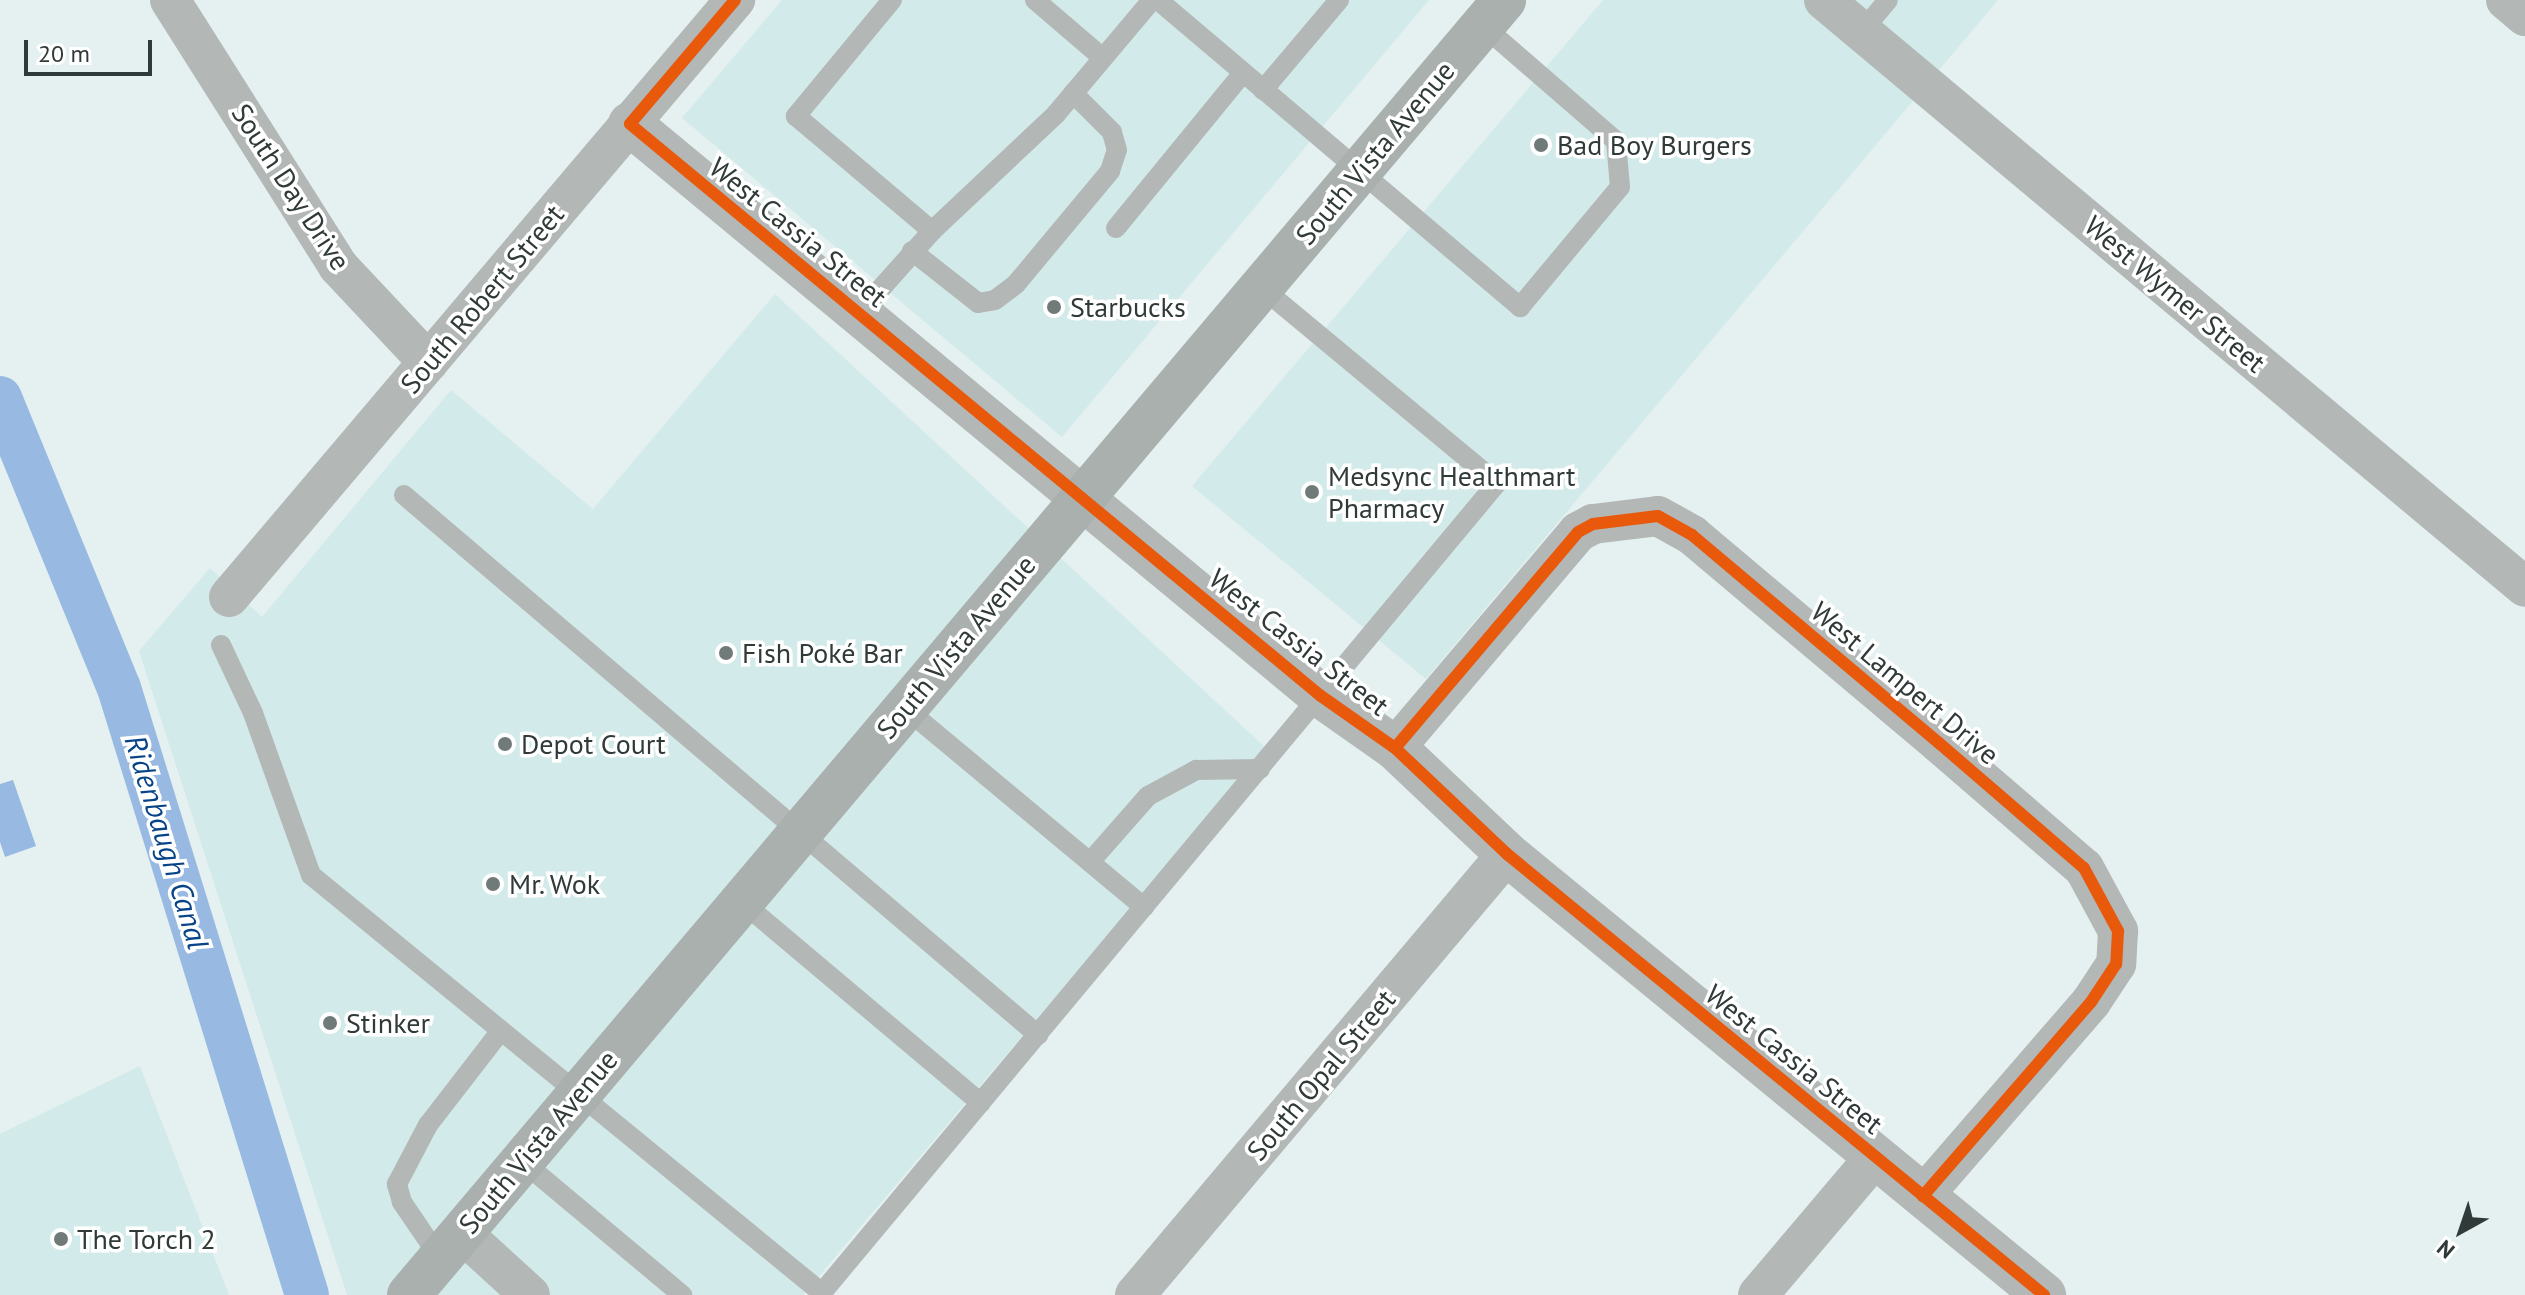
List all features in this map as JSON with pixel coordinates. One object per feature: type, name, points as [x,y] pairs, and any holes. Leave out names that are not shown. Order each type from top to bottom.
[{"type":"main road","name":"South Vista Avenue","points":[[409,1295],[1493,13]]},
{"type":"street","name":"South Day Drive","points":[[170,0],[338,266],[428,362]]},
{"type":"street","name":"South Robert Street","points":[[229,597],[735,0]]},
{"type":"street","name":"West Wymer Street","points":[[1824,0],[2525,587]]},
{"type":"street","points":[[2506,0],[2525,16]]},
{"type":"street","name":"West Cassia Street","points":[[630,124],[1084,496],[1321,696],[1395,748],[1507,854],[2044,1295]]},
{"type":"street","name":"West Lampert Drive","points":[[1395,748],[1578,532],[1593,524],[1658,516],[1692,535],[1939,743],[2084,868],[2118,931],[2116,964],[2091,1002],[1923,1196]]},
{"type":"street","name":"South Opal Street","points":[[1135,1295],[1507,854]]},
{"type":"street","points":[[1758,1295],[1875,1157]]},
{"type":"street","points":[[451,1246],[530,1295]]},
{"type":"lane","points":[[892,0],[796,116],[932,231]]},
{"type":"lane","points":[[1035,0],[1103,58]]},
{"type":"lane","points":[[859,313],[912,251],[1073,93],[1152,0]]},
{"type":"lane","points":[[1158,0],[1520,307],[1620,187],[1616,141],[1493,13]]},
{"type":"lane","points":[[1263,90],[1339,0]]},
{"type":"lane","points":[[1862,31],[1888,0]]},
{"type":"lane","points":[[1116,228],[1243,73]]},
{"type":"lane","points":[[912,251],[978,303],[995,300],[1016,284],[1110,171],[1117,150],[1106,124],[1073,93]]},
{"type":"lane","points":[[221,645],[253,713],[311,875],[821,1294],[1497,483],[1261,287]]},
{"type":"lane","points":[[404,495],[798,834],[1038,1035]]},
{"type":"lane","points":[[905,708],[1144,907]]},
{"type":"lane","points":[[1090,862],[1148,796],[1196,770],[1260,769]]},
{"type":"lane","points":[[742,902],[981,1103]]},
{"type":"lane","points":[[451,1246],[402,1202],[397,1184],[428,1125],[500,1032]]},
{"type":"lane","points":[[522,1161],[682,1295]]},
{"type":"shaded area","points":[[782,0],[1429,0],[1062,437],[682,118]]},
{"type":"shaded area","points":[[1603,0],[1998,0],[1426,679],[1192,486]]},
{"type":"shaded area","points":[[775,294],[1266,748],[803,1295],[347,1295],[139,651],[210,568],[262,617],[451,390],[593,509]]},
{"type":"shaded area","points":[[140,1066],[229,1295],[0,1295],[0,1134]]},
{"type":"water","points":[[13,780],[36,846],[5,857],[0,842],[0,784]]},
{"type":"waterway","name":"Ridenbaugh Canal","points":[[0,398],[119,688],[307,1295]]},
{"type":"cycle path","points":[[735,0],[630,124],[1321,696],[1395,748],[1507,854],[2044,1295]]},
{"type":"cycle path","points":[[1395,748],[1578,532],[1593,524],[1658,516],[1692,535],[1939,743],[2084,868],[2118,931],[2116,964],[2091,1002],[1923,1196]]},
{"type":"place","name":"Bad Boy Burgers","points":[[1541,145]]},
{"type":"place","name":"Starbucks","points":[[1054,307]]},
{"type":"place","name":"Medsync Healthmart Pharmacy","points":[[1312,492]]},
{"type":"place","name":"Fish Poké Bar","points":[[726,653]]},
{"type":"place","name":"Depot Court","points":[[505,744]]},
{"type":"place","name":"Mr. Wok","points":[[493,884]]},
{"type":"place","name":"Stinker","points":[[330,1023]]},
{"type":"place","name":"The Torch 2","points":[[61,1239]]}]
